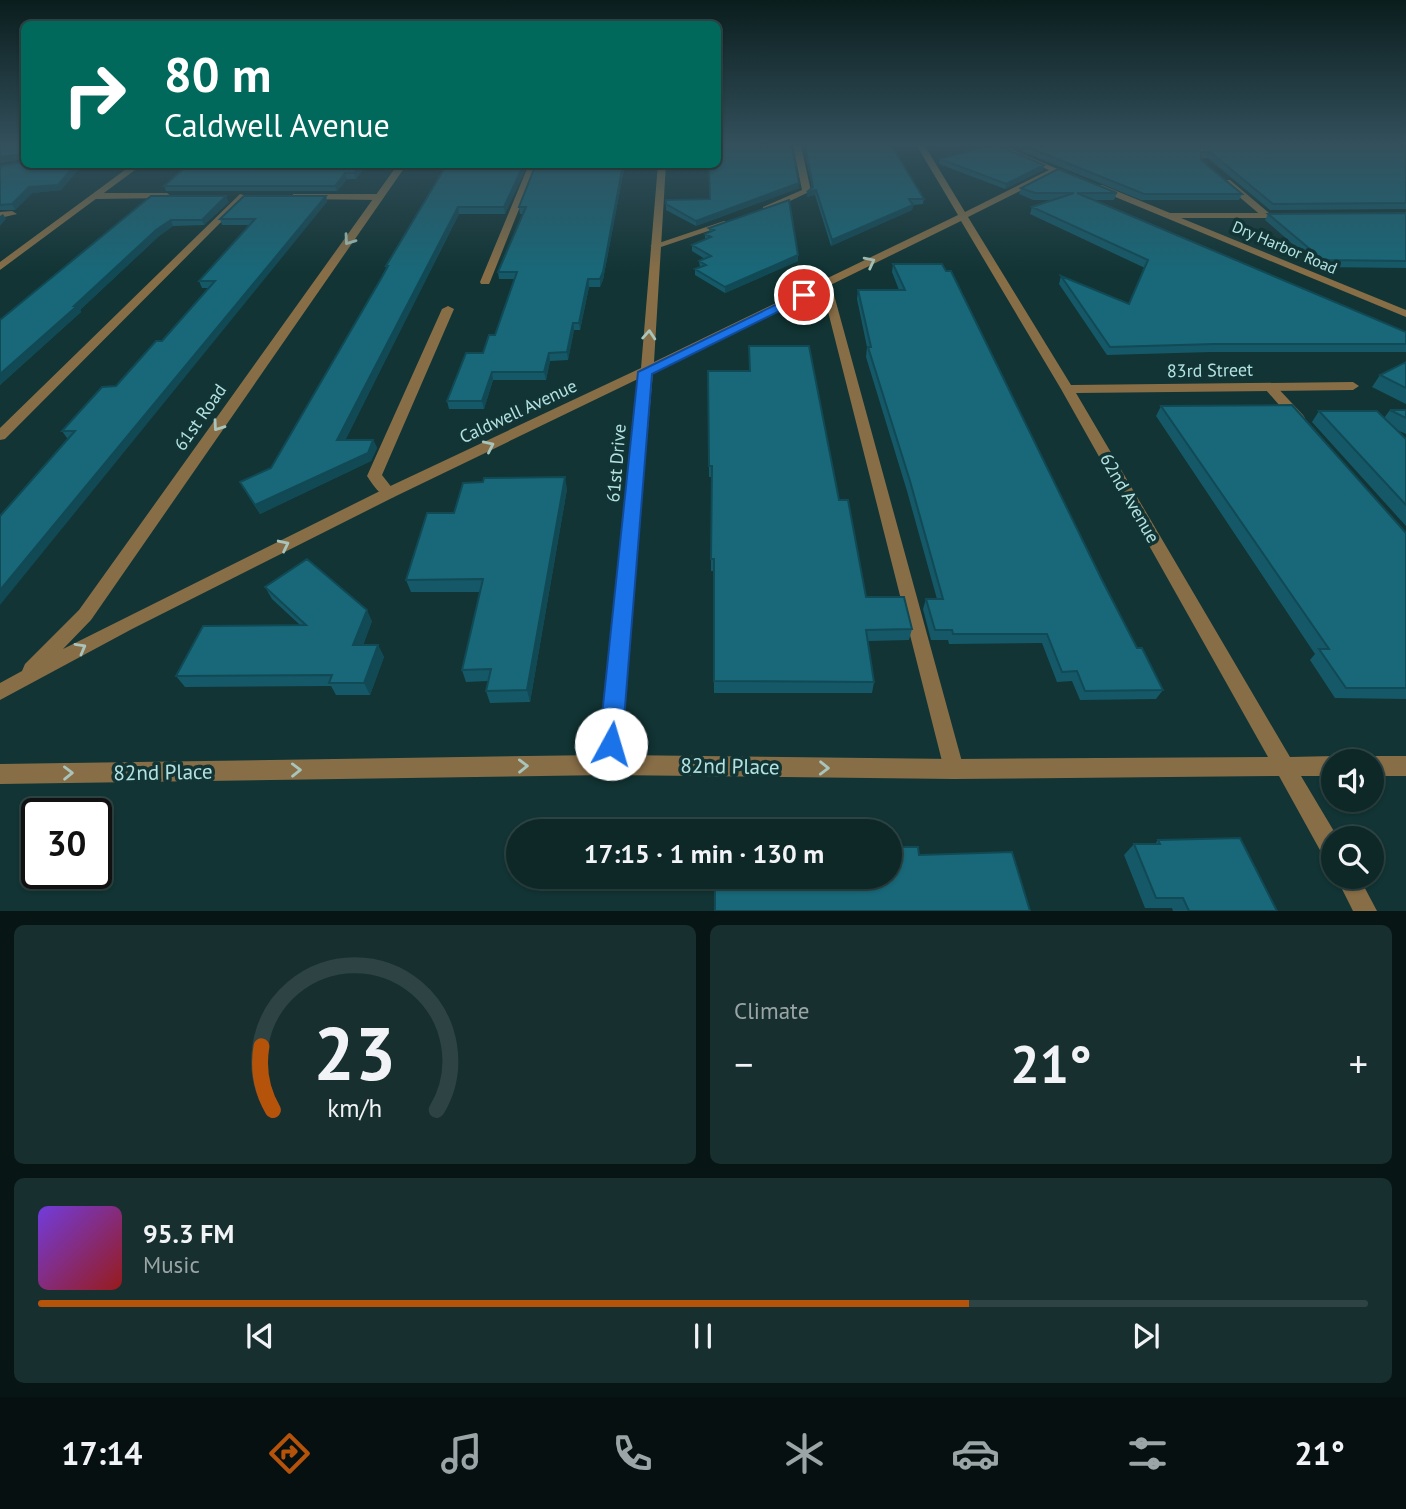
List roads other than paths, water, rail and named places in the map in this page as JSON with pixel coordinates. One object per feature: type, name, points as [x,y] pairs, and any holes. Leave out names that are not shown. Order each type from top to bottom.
[{"type":"street","points":[[0,267],[105,189]]},
{"type":"street","name":"61st Road","points":[[18,683],[85,615],[386,189]]},
{"type":"street","points":[[485,282],[523,189]]},
{"type":"street","name":"61st Drive","points":[[608,765],[660,189]]},
{"type":"street","points":[[758,212],[807,191],[806,189]]},
{"type":"street","name":"62nd Avenue","points":[[947,189],[1067,389],[1321,830]]},
{"type":"street","name":"Caldwell Avenue","points":[[0,692],[126,624],[389,493],[645,372],[964,215],[1024,189]]},
{"type":"street","name":"Dry Harbor Road","points":[[1102,189],[1406,314]]},
{"type":"street","points":[[1234,189],[1266,215]]},
{"type":"street","points":[[95,196],[180,196]]},
{"type":"street","points":[[0,436],[237,196],[257,196]]},
{"type":"street","points":[[285,196],[380,197]]},
{"type":"street","points":[[0,215],[12,214]]},
{"type":"street","points":[[1168,215],[1291,215]]},
{"type":"street","points":[[655,246],[734,220]]},
{"type":"street","points":[[826,284],[954,769]]},
{"type":"street","points":[[389,493],[374,476],[448,309]]},
{"type":"street","name":"83rd Street","points":[[1067,389],[1353,386]]},
{"type":"street","points":[[1270,387],[1304,425]]},
{"type":"street","points":[[0,701],[18,683]]},
{"type":"street","name":"82nd Place","points":[[0,774],[608,765],[954,769],[1321,766]]},
{"type":"street","points":[[1384,766],[1406,766]]},
{"type":"street","points":[[1354,889],[1366,911]]}]
